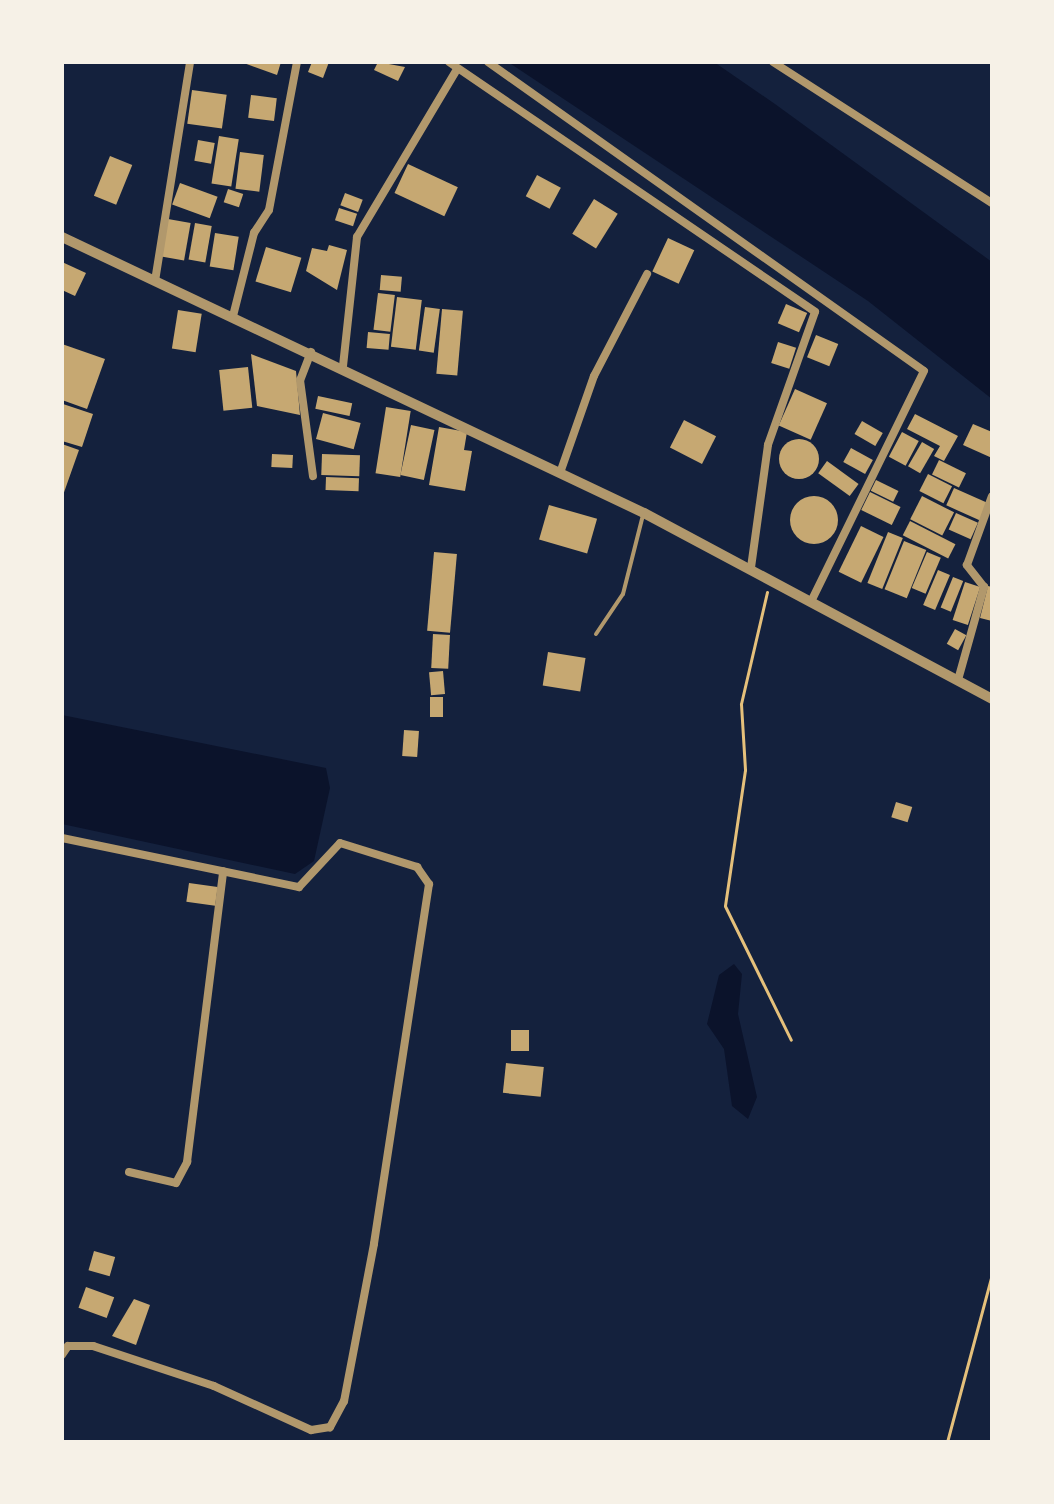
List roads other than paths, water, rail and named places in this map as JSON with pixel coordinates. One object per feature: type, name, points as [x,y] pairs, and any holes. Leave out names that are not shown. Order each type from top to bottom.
[{"type":"street","points":[[155,281],[190,62]]},
{"type":"street","points":[[233,316],[254,233],[269,210],[297,62]]},
{"type":"street","points":[[449,62],[525,108],[815,312],[768,445],[751,567]]},
{"type":"street","points":[[488,62],[924,371],[812,600]]},
{"type":"street","points":[[773,62],[992,203]]},
{"type":"street","points":[[343,366],[357,237],[457,69]]},
{"type":"street","points":[[62,237],[312,351],[644,513],[751,567],[992,699]]},
{"type":"street","points":[[560,473],[594,376],[647,274]]},
{"type":"street","points":[[312,351],[300,380],[313,476]]},
{"type":"street","points":[[958,680],[984,587],[967,565],[992,496]]},
{"type":"street","points":[[62,838],[299,887],[340,843],[417,867],[429,884],[344,1401],[330,1427],[311,1430],[214,1386],[93,1346],[68,1346],[62,1355]]},
{"type":"street","points":[[129,1172],[176,1183],[187,1162],[223,871]]},
{"type":"lane","points":[[596,634],[623,594],[644,513]]},
{"type":"water","points":[[508,62],[714,62],[775,104],[992,262],[992,399],[868,301]]},
{"type":"water","points":[[62,715],[326,768],[330,788],[314,861],[295,874],[62,824]]},
{"type":"water","points":[[734,964],[742,974],[738,1014],[757,1097],[748,1119],[732,1106],[724,1049],[707,1024],[719,975]]}]
